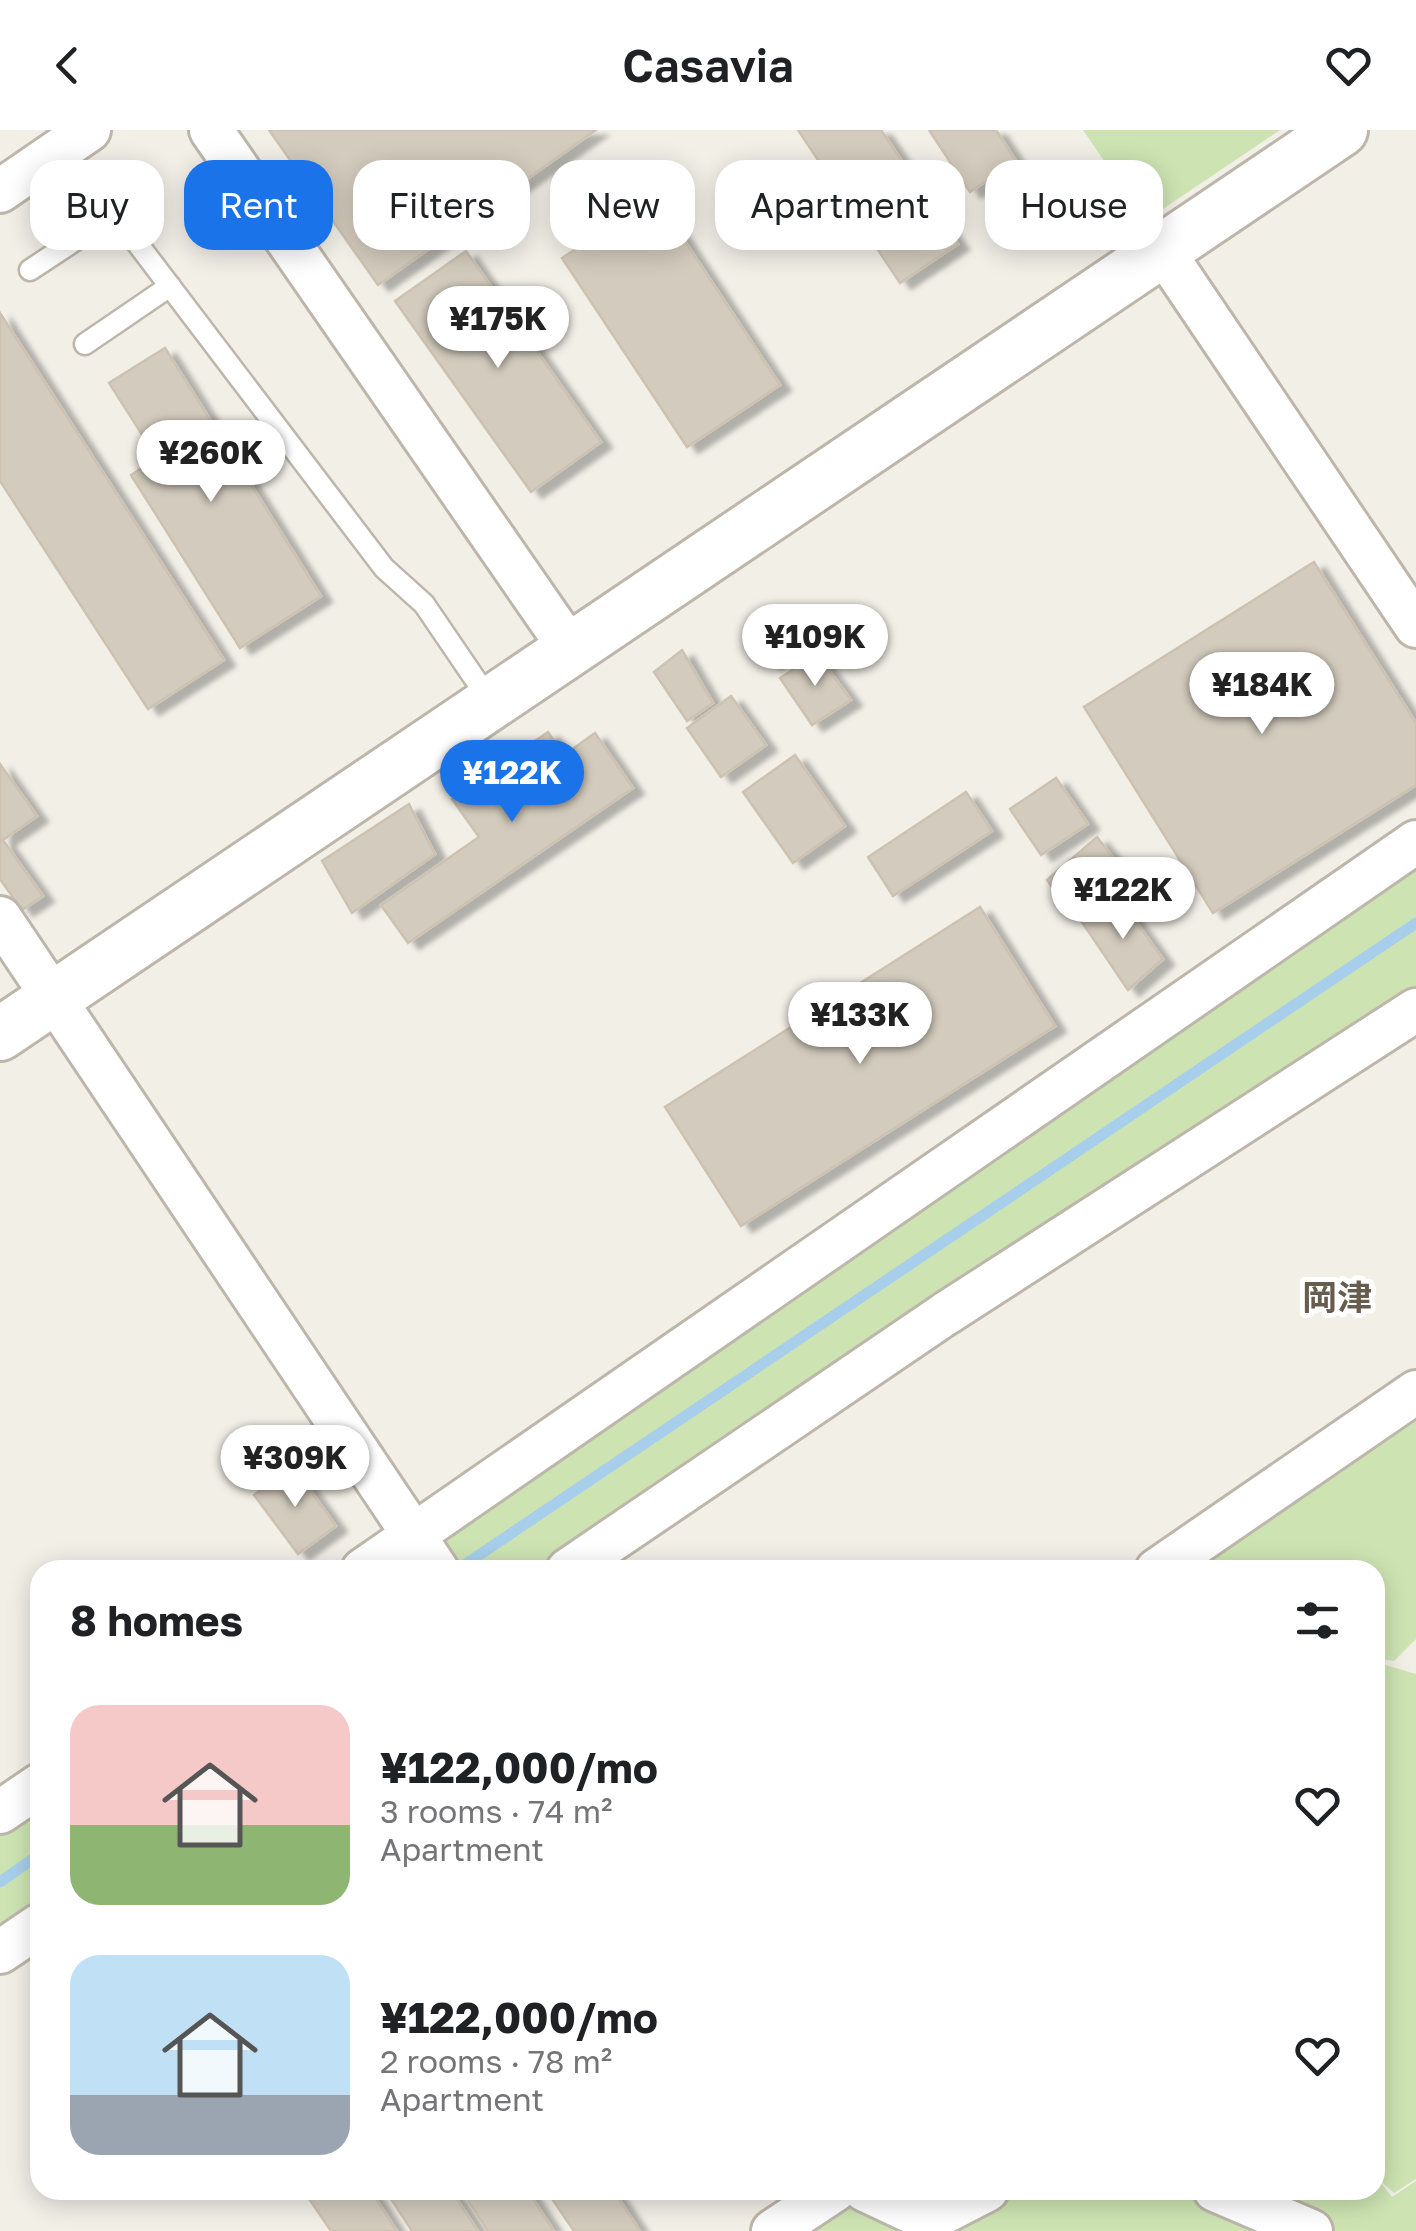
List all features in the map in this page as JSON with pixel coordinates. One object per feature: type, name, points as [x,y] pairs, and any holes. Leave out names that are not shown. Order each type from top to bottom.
[{"type":"street","points":[[0,191],[89,130]]},
{"type":"street","points":[[211,130],[570,650]]},
{"type":"street","points":[[0,1034],[1341,130]]},
{"type":"street","points":[[1163,251],[1416,626]]},
{"type":"street","points":[[0,918],[426,1554],[1416,842]]},
{"type":"street","points":[[583,1560],[945,1314],[1416,1010]]},
{"type":"street","points":[[1172,1560],[1416,1392]]},
{"type":"street","points":[[0,1812],[30,1792]]},
{"type":"street","points":[[0,1952],[30,1932]]},
{"type":"street","points":[[774,2231],[820,2200]]},
{"type":"street","points":[[887,2200],[930,2220],[969,2200]]},
{"type":"street","points":[[1238,2200],[1311,2231]]},
{"type":"lane","points":[[30,270],[115,214],[384,568],[424,604],[491,703]]},
{"type":"lane","points":[[85,344],[170,286]]},
{"type":"green space","points":[[1083,130],[1280,130],[1163,209],[1163,160],[1103,160]]},
{"type":"green space","points":[[1416,849],[1416,1014],[557,1560],[373,1560]]},
{"type":"green space","points":[[1416,1395],[1416,1639],[1394,1661],[1385,1660],[1385,1560],[1179,1560]]},
{"type":"green space","points":[[1385,1665],[1416,1674],[1416,2179],[1394,2193],[1385,2185]]},
{"type":"green space","points":[[30,1792],[30,1920],[0,1941],[0,1812]]},
{"type":"green space","points":[[1416,2181],[1416,2231],[1321,2231],[1251,2200],[1385,2200],[1385,2188],[1392,2197]]},
{"type":"green space","points":[[913,2200],[1238,2200],[1309,2231],[789,2231],[829,2204]]},
{"type":"building","points":[[269,130],[596,130],[530,177],[530,160],[353,160],[353,249],[333,221],[333,160],[290,160]]},
{"type":"building","points":[[798,130],[881,130],[901,160],[818,160]]},
{"type":"building","points":[[929,130],[996,130],[1015,160],[985,160],[985,182],[970,192],[965,184],[965,160],[949,160]]},
{"type":"building","points":[[353,250],[427,250],[378,285]]},
{"type":"building","points":[[574,250],[691,250],[780,385],[687,447],[562,258]]},
{"type":"building","points":[[878,250],[949,250],[900,283]]},
{"type":"building","points":[[466,251],[601,442],[531,492],[395,301]]},
{"type":"building","points":[[0,313],[224,660],[148,709],[0,481]]},
{"type":"building","points":[[165,348],[321,596],[240,648],[131,475],[157,458],[109,383]]},
{"type":"building","points":[[1314,562],[1416,723],[1416,785],[1213,913],[1084,707]]},
{"type":"building","points":[[779,620],[795,646],[770,663],[752,637]]},
{"type":"building","points":[[682,650],[713,703],[687,721],[654,672]]},
{"type":"building","points":[[817,654],[851,700],[812,725],[780,678]]},
{"type":"building","points":[[731,696],[766,745],[721,777],[687,728]]},
{"type":"building","points":[[548,732],[564,755],[595,733],[633,788],[408,943],[381,905],[479,837],[452,799]]},
{"type":"building","points":[[795,755],[845,826],[793,863],[743,792]]},
{"type":"building","points":[[0,764],[37,816],[3,840],[43,896],[22,910],[0,879]]},
{"type":"building","points":[[1056,778],[1088,824],[1041,855],[1010,809]]},
{"type":"building","points":[[966,792],[992,831],[893,896],[868,857]]},
{"type":"building","points":[[409,804],[435,854],[352,913],[322,861]]},
{"type":"building","points":[[1097,837],[1123,870],[1069,911],[1047,880]]},
{"type":"building","points":[[1118,897],[1163,959],[1128,990],[1082,922]]},
{"type":"building","points":[[980,907],[1055,1026],[741,1226],[665,1107]]},
{"type":"building","points":[[293,1466],[336,1526],[298,1554],[254,1495]]},
{"type":"building","points":[[310,2200],[377,2200],[397,2231],[331,2231]]},
{"type":"building","points":[[392,2200],[458,2200],[478,2231],[412,2231]]},
{"type":"building","points":[[468,2200],[534,2200],[554,2231],[488,2231]]},
{"type":"building","points":[[553,2200],[620,2200],[640,2231],[574,2231]]},
{"type":"waterway","points":[[472,1560],[1416,923]]},
{"type":"waterway","points":[[0,1882],[30,1861]]},
{"type":"district","name":"岡津","points":[[1337,1298]]}]
